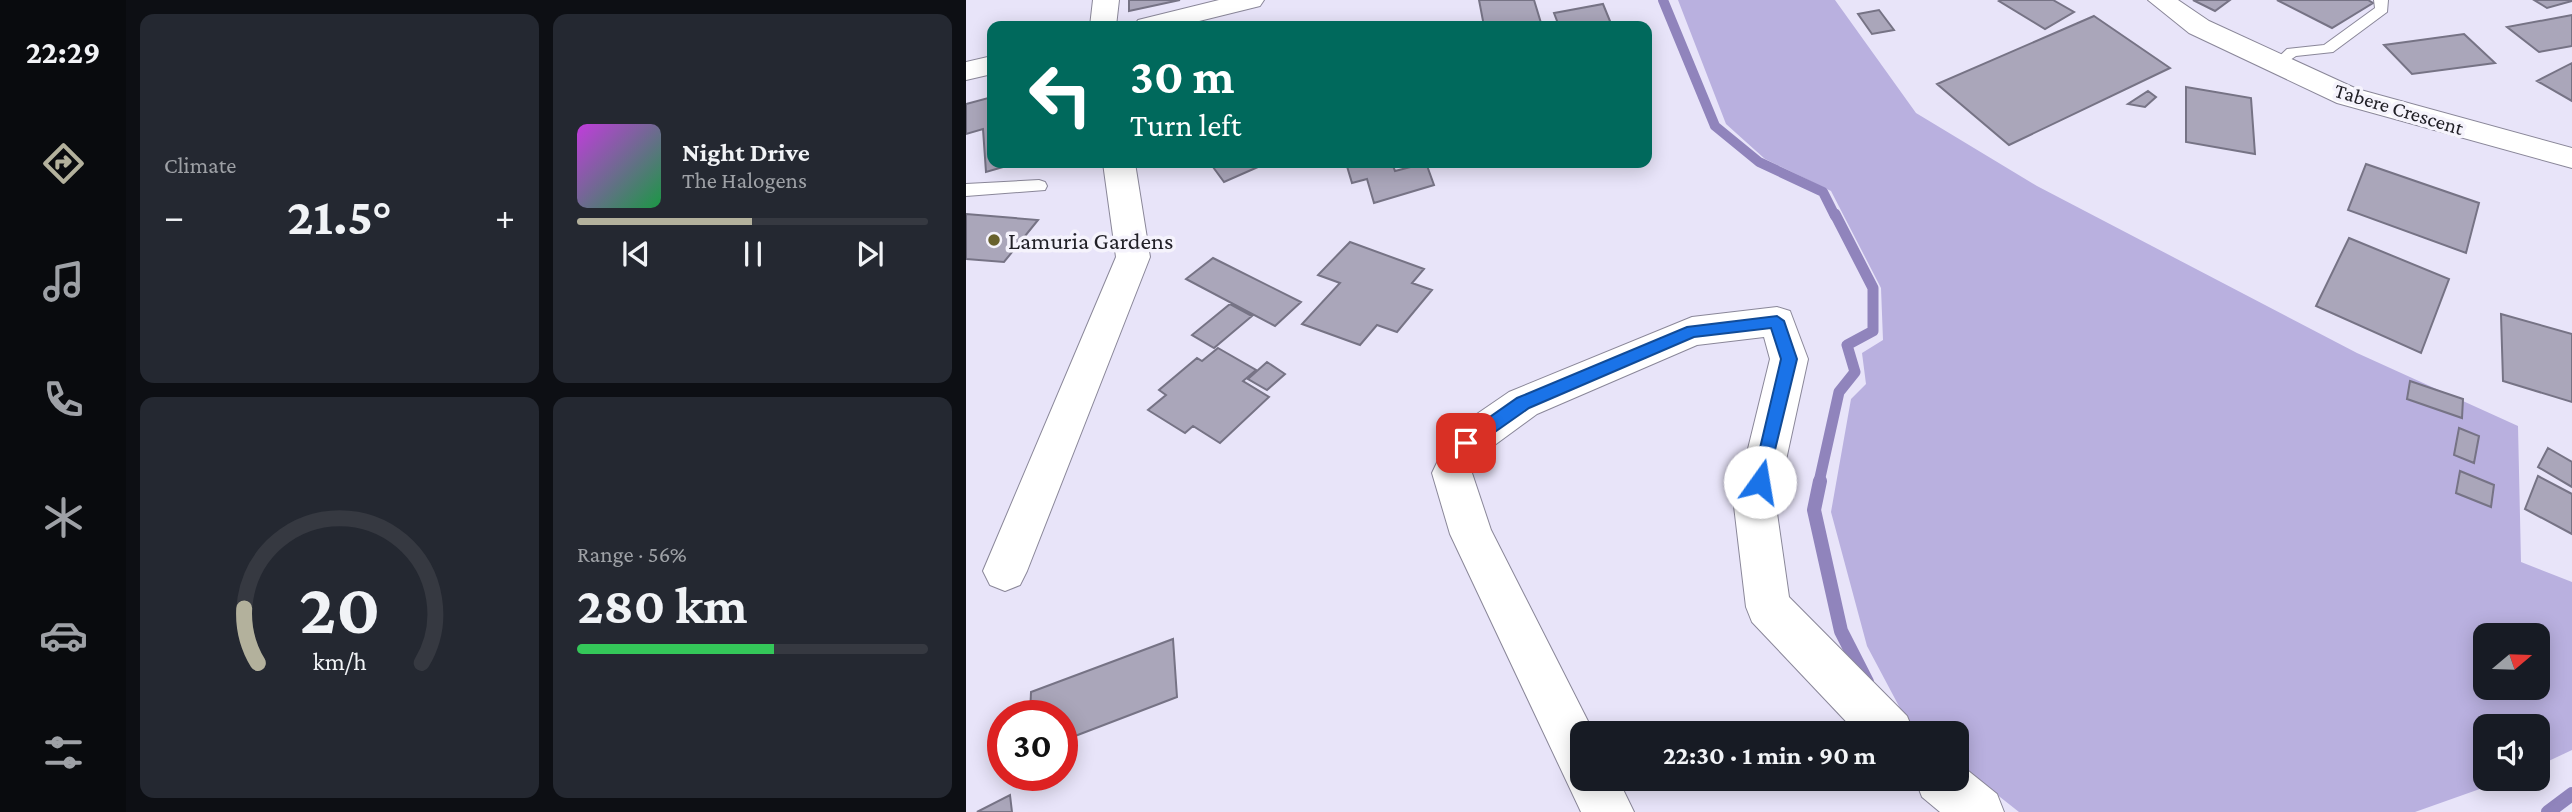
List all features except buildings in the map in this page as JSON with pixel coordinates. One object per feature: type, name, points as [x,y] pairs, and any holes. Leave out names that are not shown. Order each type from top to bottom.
[{"type":"street","points":[[1104,21],[1106,0]]},
{"type":"street","points":[[1168,21],[1251,0]]},
{"type":"street","name":"Tabere Crescent","points":[[2161,0],[2199,27],[2347,96],[2572,158]]},
{"type":"street","points":[[966,71],[987,66]]},
{"type":"street","points":[[1005,571],[1133,257],[1120,168]]},
{"type":"street","points":[[1570,737],[1471,534],[1452,473],[1466,443],[1523,403],[1692,331],[1777,321],[1789,359],[1755,506],[1768,607],[1878,721]]},
{"type":"street","points":[[1597,791],[1609,812]]},
{"type":"street","points":[[1954,791],[1979,812]]},
{"type":"lane","points":[[2277,65],[2292,52],[2328,48],[2382,9],[2381,0]]},
{"type":"lane","points":[[966,190],[1039,186]]},
{"type":"shaded area","points":[[1678,0],[1835,0],[1916,113],[2037,186],[2357,353],[2518,426],[2521,562],[2572,582],[2572,750],[2550,760],[2550,714],[2473,714],[2474,791],[2415,812],[2019,812],[1969,772],[1969,721],[1907,721],[1867,646],[1831,512],[1851,399],[1866,384],[1862,353],[1883,340],[1881,288],[1831,191],[1765,159],[1726,124]]},
{"type":"waterway","points":[[1663,0],[1715,126],[1759,162],[1823,192],[1835,216]]},
{"type":"waterway","points":[[1819,482],[1839,392],[1855,372],[1847,345],[1873,331],[1873,288],[1835,214]]},
{"type":"waterway","points":[[1820,481],[1814,510],[1841,631],[1867,682]]},
{"type":"waterway","points":[[2548,812],[2572,794]]},
{"type":"place","name":"Lamuria Gardens","points":[[994,240]]},
{"type":"route","points":[[1466,443],[1523,403],[1692,331],[1777,321],[1789,359],[1760,482]]}]
